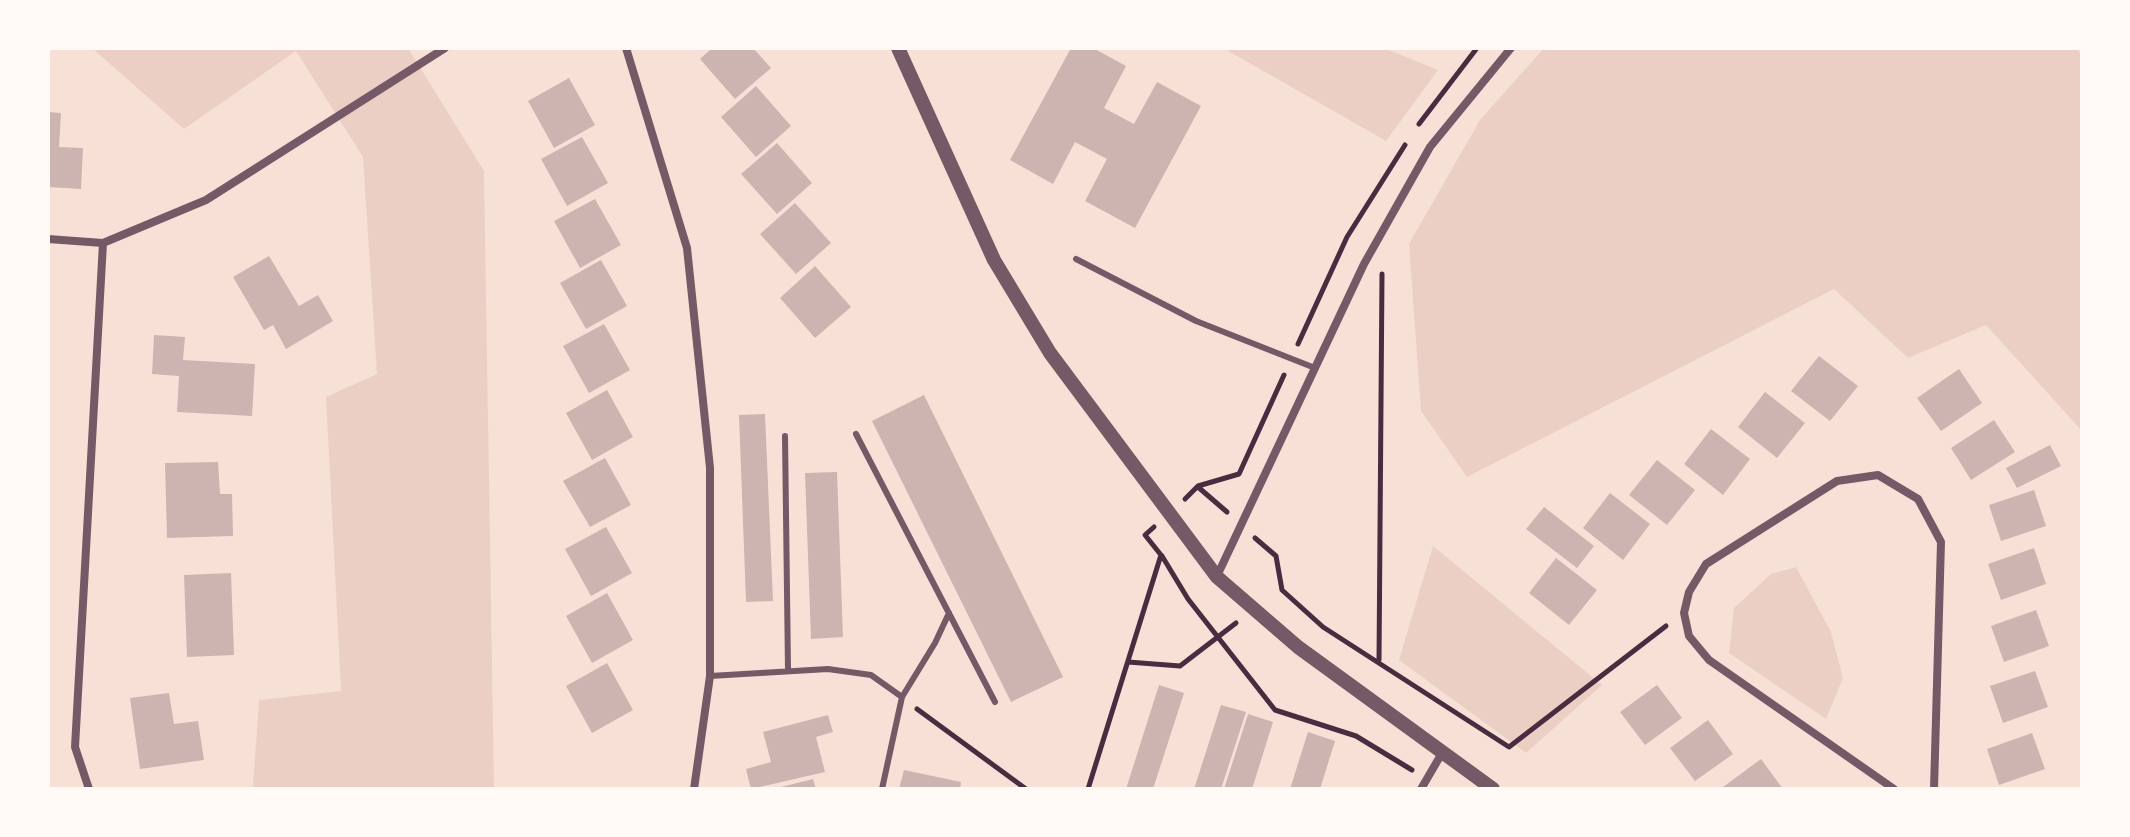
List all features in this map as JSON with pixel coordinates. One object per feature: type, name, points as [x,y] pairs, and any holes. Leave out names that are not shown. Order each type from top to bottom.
[{"type":"street","points":[[48,239],[103,243],[206,200],[445,48]]},
{"type":"street","points":[[626,48],[687,248],[710,468],[710,676],[694,789]]},
{"type":"street","points":[[898,48],[994,260],[1050,353],[1217,577],[1298,647],[1493,789]]},
{"type":"street","points":[[1217,577],[1383,230],[1430,147],[1511,48]]},
{"type":"street","points":[[89,789],[75,747],[103,243]]},
{"type":"street","points":[[1894,789],[1709,660],[1689,636],[1684,613],[1689,592],[1706,564],[1837,481],[1878,475],[1918,499],[1941,542],[1934,789]]},
{"type":"street","points":[[1421,789],[1442,753]]},
{"type":"lane","points":[[1076,259],[1196,321],[1315,368]]},
{"type":"lane","points":[[856,434],[995,702]]},
{"type":"lane","points":[[785,436],[788,670]]},
{"type":"lane","points":[[882,789],[902,697],[935,643],[949,613]]},
{"type":"lane","points":[[710,676],[828,669],[871,675],[902,697]]},
{"type":"path","points":[[1379,661],[1383,230]]},
{"type":"path","points":[[1426,780],[1356,736],[1275,710],[1188,599],[1145,535],[1198,486],[1276,556],[1282,590],[1323,627],[1509,747],[1684,613]]},
{"type":"path","points":[[1088,789],[1161,555]]},
{"type":"path","points":[[1128,662],[1180,666],[1282,590]]},
{"type":"path","points":[[902,697],[1026,789]]},
{"type":"shaded area","points":[[92,48],[408,48],[484,171],[494,789],[253,787],[259,700],[341,691],[326,397],[377,374],[363,157],[296,51],[184,129]]},
{"type":"shaded area","points":[[1223,48],[1384,48],[1438,70],[1386,141]]},
{"type":"shaded area","points":[[1544,48],[2077,48],[2082,56],[2082,431],[1986,325],[1908,358],[1834,289],[1467,477],[1421,411],[1409,244],[1480,120]]},
{"type":"shaded area","points":[[1433,546],[1602,685],[1526,753],[1399,660]]},
{"type":"shaded area","points":[[1796,567],[1831,632],[1843,678],[1826,719],[1729,653],[1734,608],[1771,574]]},
{"type":"building","points":[[712,48],[753,48],[771,68],[735,99],[700,59]]},
{"type":"building","points":[[1071,48],[1093,48],[1126,66],[1104,108],[1134,124],[1157,82],[1201,106],[1135,228],[1085,201],[1107,159],[1075,142],[1053,184],[1010,160]]},
{"type":"building","points":[[569,78],[595,125],[554,148],[528,101]]},
{"type":"building","points":[[756,86],[791,126],[756,157],[721,117]]},
{"type":"building","points":[[48,112],[61,113],[59,147],[83,148],[81,189],[48,187]]},
{"type":"building","points":[[582,137],[608,183],[567,206],[541,159]]},
{"type":"building","points":[[777,143],[812,183],[777,214],[741,174]]},
{"type":"building","points":[[595,199],[621,245],[580,268],[554,221]]},
{"type":"building","points":[[795,203],[831,243],[796,274],[760,234]]},
{"type":"building","points":[[269,256],[299,306],[318,295],[333,321],[286,349],[273,325],[264,330],[233,277]]},
{"type":"building","points":[[601,260],[627,306],[586,329],[560,283]]},
{"type":"building","points":[[815,266],[851,307],[815,338],[780,298]]},
{"type":"building","points":[[604,324],[630,370],[589,393],[563,346]]},
{"type":"building","points":[[154,335],[185,337],[183,360],[255,364],[252,416],[177,412],[179,376],[152,374]]},
{"type":"building","points":[[1819,356],[1858,386],[1830,421],[1791,391]]},
{"type":"building","points":[[1959,369],[1982,403],[1941,431],[1917,398]]},
{"type":"building","points":[[607,390],[633,437],[592,460],[566,413]]},
{"type":"building","points":[[1765,392],[1805,423],[1777,458],[1738,427]]},
{"type":"building","points":[[924,395],[1063,677],[1011,702],[872,421]]},
{"type":"building","points":[[765,414],[773,601],[746,602],[739,415]]},
{"type":"building","points":[[1994,420],[2015,452],[1971,480],[1951,448]]},
{"type":"building","points":[[1711,429],[1750,459],[1723,495],[1684,464]]},
{"type":"building","points":[[2050,445],[2061,466],[2017,488],[2006,468]]},
{"type":"building","points":[[605,458],[631,505],[590,527],[563,481]]},
{"type":"building","points":[[1657,460],[1695,490],[1667,525],[1629,495]]},
{"type":"building","points":[[218,462],[220,494],[232,494],[233,536],[167,538],[165,463]]},
{"type":"building","points":[[837,472],[843,637],[811,639],[805,473]]},
{"type":"building","points":[[2034,490],[2046,526],[2001,541],[1989,505]]},
{"type":"building","points":[[1610,493],[1650,524],[1623,560],[1583,528]]},
{"type":"building","points":[[1544,507],[1594,546],[1577,568],[1526,529]]},
{"type":"building","points":[[606,527],[632,573],[591,596],[565,549]]},
{"type":"building","points":[[2034,548],[2046,584],[2001,600],[1988,564]]},
{"type":"building","points":[[1556,558],[1597,590],[1569,625],[1529,593]]},
{"type":"building","points":[[231,573],[234,655],[187,657],[184,575]]},
{"type":"building","points":[[607,593],[633,640],[592,663],[566,616]]},
{"type":"building","points":[[2036,610],[2049,646],[2004,662],[1991,626]]},
{"type":"building","points":[[607,663],[633,710],[592,733],[566,686]]},
{"type":"building","points":[[2035,671],[2048,707],[2003,723],[1990,686]]},
{"type":"building","points":[[1159,685],[1184,693],[1153,789],[1126,789]]},
{"type":"building","points":[[1657,685],[1682,718],[1645,745],[1620,712]]},
{"type":"building","points":[[169,693],[174,724],[198,721],[204,760],[140,769],[130,698]]},
{"type":"building","points":[[1221,705],[1246,712],[1221,789],[1194,789]]},
{"type":"building","points":[[1248,714],[1273,722],[1252,789],[1224,789]]},
{"type":"building","points":[[828,715],[833,732],[816,737],[825,772],[751,789],[746,769],[771,762],[763,732]]},
{"type":"building","points":[[1708,720],[1733,754],[1695,781],[1670,748]]},
{"type":"building","points":[[1308,732],[1335,741],[1320,789],[1290,789]]},
{"type":"building","points":[[2032,733],[2045,769],[1999,785],[1987,749]]},
{"type":"building","points":[[1761,759],[1783,789],[1723,787]]},
{"type":"building","points":[[904,770],[961,782],[960,789],[899,789]]},
{"type":"building","points":[[813,779],[816,789],[777,789],[777,788]]}]
